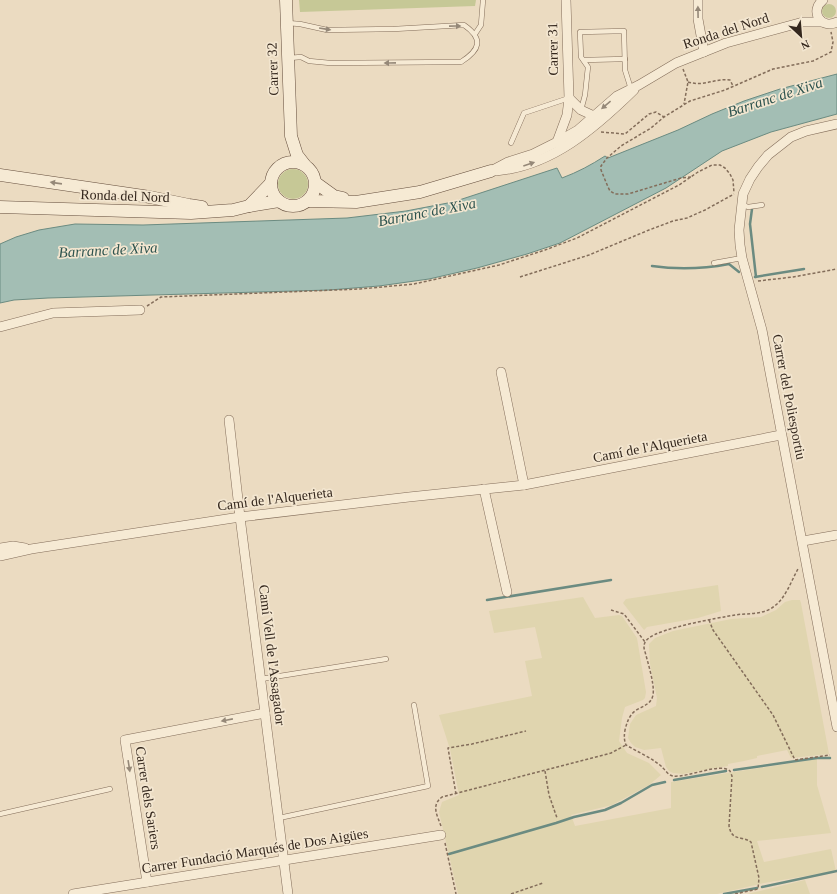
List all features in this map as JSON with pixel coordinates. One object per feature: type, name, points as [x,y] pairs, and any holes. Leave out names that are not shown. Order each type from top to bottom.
[{"type":"street","name":"Carrer 32","points":[[283,164],[290,136],[286,0]]},
{"type":"street","name":"Carrer 31","points":[[557,142],[567,115],[566,0]]},
{"type":"street","points":[[698,0],[698,19],[704,52]]},
{"type":"street","points":[[823,0],[818,5],[816,12],[817,16],[829,23]]},
{"type":"street","name":"Ronda del Nord","points":[[803,22],[816,12]]},
{"type":"street","name":"Ronda del Nord","points":[[491,171],[508,162],[533,154],[578,130],[617,96],[680,62],[726,43],[803,22],[829,23]]},
{"type":"street","name":"Ronda del Nord","points":[[308,201],[356,202],[420,192],[491,171],[512,169],[559,152],[583,136],[635,87]]},
{"type":"street","points":[[568,98],[581,110],[594,116]]},
{"type":"street","name":"Carrer del Poliesportiu","points":[[837,124],[806,131],[791,137],[774,150],[758,167],[743,194],[739,230],[742,258],[762,330],[837,727]]},
{"type":"street","name":"Carrer 32","points":[[290,136],[297,155],[304,164]]},
{"type":"street","points":[[297,162],[304,164],[312,172],[316,183],[313,196],[308,201],[297,206],[290,206],[278,201],[271,190],[272,176],[283,164],[297,162]]},
{"type":"street","points":[[0,175],[150,197],[189,206],[233,210]]},
{"type":"street","points":[[249,206],[271,183]]},
{"type":"street","name":"Ronda del Nord","points":[[316,183],[334,196],[356,202]]},
{"type":"street","name":"Ronda del Nord","points":[[3,207],[191,213],[233,210],[278,201]]},
{"type":"street","points":[[0,327],[53,313],[140,310]]},
{"type":"street","points":[[501,372],[524,485]]},
{"type":"street","name":"Camí Vell de l'Assagador","points":[[229,420],[288,894]]},
{"type":"street","name":"Camí de l'Alquerieta","points":[[0,554],[240,517],[524,485],[781,435]]},
{"type":"street","points":[[484,489],[507,592]]},
{"type":"street","points":[[803,541],[837,535]]},
{"type":"street","name":"Carrer dels Sariers","points":[[147,882],[125,740],[265,712]]},
{"type":"street","name":"Carrer Fundació Marqués de Dos Aigües","points":[[73,894],[105,891],[147,882],[441,835]]},
{"type":"lane","points":[[475,34],[481,25],[483,0]]},
{"type":"lane","points":[[287,23],[300,24],[327,30],[394,29],[464,25],[475,34],[477,38],[477,46],[472,55],[461,62],[330,63],[309,61],[301,57],[288,58]]},
{"type":"lane","points":[[581,110],[585,95],[588,67],[581,57],[580,32],[624,31],[625,70],[635,87]]},
{"type":"lane","points":[[584,60],[625,59]]},
{"type":"lane","points":[[511,143],[524,113],[568,98]]},
{"type":"lane","points":[[741,204],[748,207],[762,205]]},
{"type":"lane","points":[[714,263],[742,258]]},
{"type":"lane","points":[[261,679],[386,659]]},
{"type":"lane","points":[[279,818],[428,786],[414,705]]},
{"type":"lane","points":[[0,814],[110,790]]},
{"type":"path","points":[[691,177],[681,178],[620,195],[610,192],[601,170],[601,166],[607,158],[621,146],[651,128],[664,117],[690,101],[773,70],[813,61],[831,52],[833,42],[829,23]]},
{"type":"path","points":[[680,62],[688,82],[684,105]]},
{"type":"path","points":[[688,82],[707,84],[722,79],[730,80],[733,86]]},
{"type":"path","points":[[593,128],[602,132],[625,134],[650,114],[656,112],[664,117]]},
{"type":"path","points":[[140,310],[161,297],[360,289],[414,284],[453,276],[545,250],[577,238],[679,185],[712,166],[720,165],[730,174],[733,180],[735,198],[741,204]]},
{"type":"path","points":[[520,277],[589,255],[673,221],[687,218],[734,194]]},
{"type":"path","points":[[749,282],[793,277],[837,269]]},
{"type":"path","points":[[735,894],[758,889],[759,878],[751,842],[734,837],[730,833],[729,826],[732,776],[730,771],[723,768],[672,776],[667,773],[663,767],[626,745],[624,740],[627,722],[636,710],[644,707],[650,702],[653,696],[653,687],[644,648],[645,642],[652,636],[663,631],[709,620],[764,612],[773,608],[788,590],[801,565],[806,561]]},
{"type":"path","points":[[611,610],[624,614],[645,642]]},
{"type":"path","points":[[709,620],[712,630],[773,715],[795,760],[830,755]]},
{"type":"path","points":[[456,794],[448,748],[472,744],[526,731]]},
{"type":"path","points":[[456,894],[445,844],[441,835],[441,826],[435,809],[437,802],[442,797],[545,771],[611,752],[626,745]]},
{"type":"path","points":[[545,771],[549,795],[557,818]]},
{"type":"path","points":[[511,894],[544,883]]},
{"type":"shaded area","points":[[718,585],[721,611],[698,618],[647,627],[644,630],[623,603],[626,599]]},
{"type":"shaded area","points":[[583,597],[595,618],[619,615],[622,616],[637,638],[646,692],[645,698],[625,707],[619,741],[627,753],[649,763],[661,775],[649,785],[612,805],[571,815],[575,826],[671,808],[671,782],[817,759],[817,785],[831,833],[757,841],[764,862],[831,849],[836,871],[764,883],[717,894],[458,894],[439,812],[442,802],[459,795],[450,749],[439,715],[532,696],[525,661],[542,658],[535,627],[494,633],[489,611]]},
{"type":"shaded area","points":[[800,600],[801,603],[829,754],[791,758],[787,750],[757,756],[757,758],[728,764],[728,766],[683,774],[669,771],[666,767],[661,748],[644,750],[635,747],[631,743],[628,738],[630,724],[636,715],[656,706],[657,698],[650,664],[649,644],[655,638],[673,631],[731,619],[761,617],[776,610],[785,602]]},
{"type":"shaded area","points":[[805,880],[810,894],[747,894]]},
{"type":"green space","points":[[299,0],[476,0],[475,6],[300,12]]},
{"type":"green space","points":[[826,4],[832,4],[836,8],[836,14],[832,18],[826,18],[822,14],[822,8]]},
{"type":"green space","points":[[293,169],[304,173],[308,184],[304,195],[293,199],[282,195],[278,184],[282,173]]},
{"type":"water","name":"Barranc de Xiva","points":[[837,74],[837,114],[771,132],[722,151],[666,188],[560,243],[477,268],[429,279],[379,286],[329,290],[48,298],[14,300],[0,303],[0,244],[39,230],[75,224],[143,225],[347,218],[406,211],[453,202],[557,168],[562,178],[605,156],[608,158],[678,130],[744,101],[780,89]]},
{"type":"waterway","points":[[752,209],[750,224],[756,277]]},
{"type":"waterway","points":[[652,266],[691,268],[729,264],[739,272]]},
{"type":"waterway","points":[[755,277],[804,269]]},
{"type":"waterway","points":[[487,600],[611,580]]},
{"type":"waterway","points":[[734,770],[817,758],[830,758]]},
{"type":"waterway","points":[[674,780],[726,771]]},
{"type":"waterway","points":[[449,854],[574,817],[605,810],[621,803],[652,785],[665,782]]},
{"type":"waterway","points":[[762,887],[837,871]]},
{"type":"waterway","points":[[724,894],[757,888]]}]
